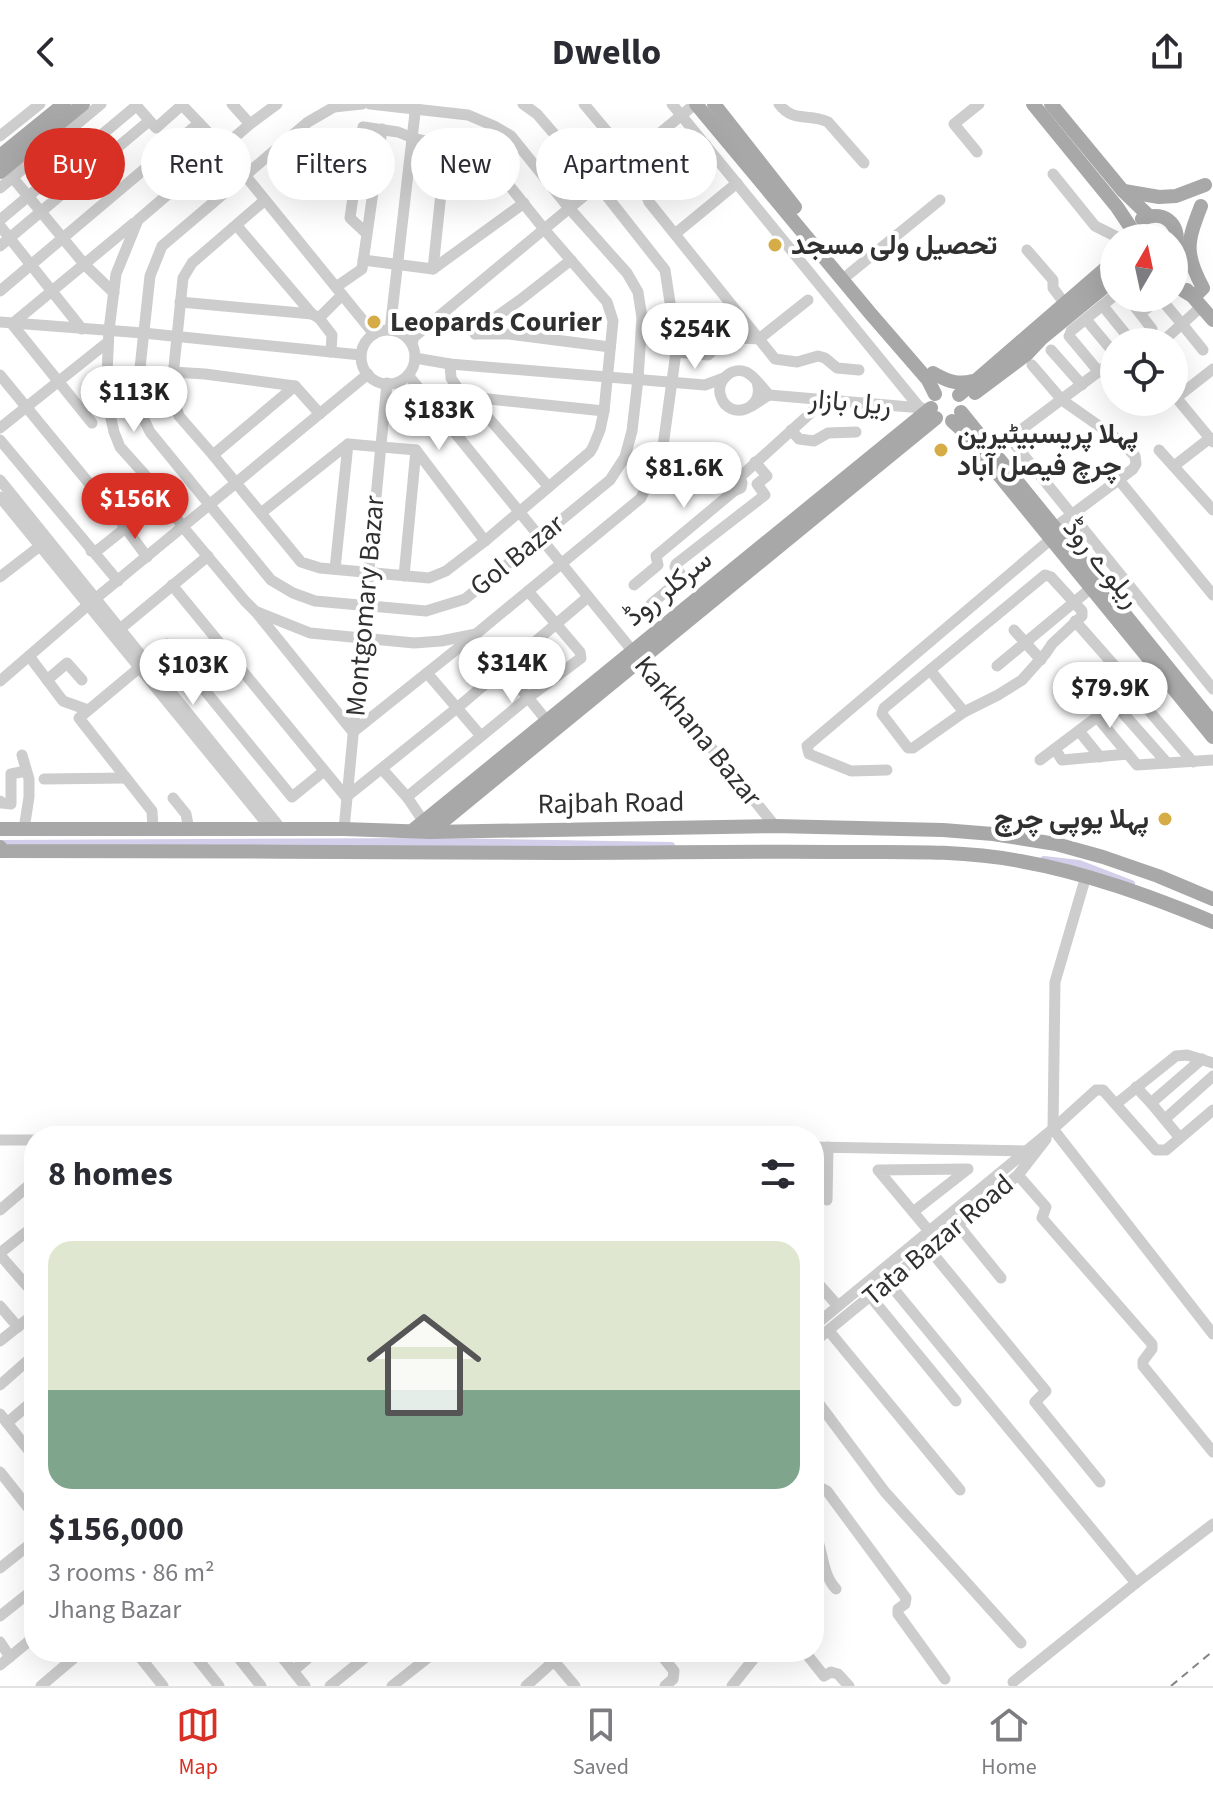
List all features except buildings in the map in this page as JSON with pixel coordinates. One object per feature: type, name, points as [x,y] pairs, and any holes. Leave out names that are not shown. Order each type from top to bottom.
[{"type":"main road","points":[[0,156],[64,104]]},
{"type":"main road","points":[[7,175],[83,104]]},
{"type":"main road","points":[[696,104],[928,380],[945,405]]},
{"type":"main road","points":[[714,104],[849,274],[933,373],[945,405]]},
{"type":"main road","points":[[1033,104],[1120,211],[1123,224]]},
{"type":"main road","points":[[1051,104],[1123,191],[1156,217],[1172,224]]},
{"type":"main road","points":[[1123,191],[1159,197],[1208,192]]},
{"type":"main road","points":[[1137,224],[1142,219],[1156,217],[1208,192]]},
{"type":"main road","points":[[1186,224],[1208,192]]},
{"type":"main road","points":[[1208,192],[1190,234],[1189,251],[1192,268],[1213,320]]},
{"type":"main road","points":[[427,826],[456,810],[636,655],[975,381],[1100,273]]},
{"type":"main road","points":[[1188,274],[1203,298]]},
{"type":"main road","points":[[945,405],[1027,354],[1100,290]]},
{"type":"main road","points":[[933,373],[949,382],[963,384],[975,381]]},
{"type":"main road","name":"ریلوے روڈ","points":[[945,405],[1052,534],[1112,596],[1213,723]]},
{"type":"main road","name":"ریلوے روڈ","points":[[1052,534],[1090,589],[1213,737]]},
{"type":"main road","name":"سرکلر روڈ","points":[[427,826],[547,721],[636,655]]},
{"type":"main road","points":[[456,810],[463,830]]},
{"type":"main road","name":"Rajbah Road","points":[[0,829],[412,831],[427,826],[560,842],[733,851],[926,852],[983,856],[1018,860],[1086,876],[1152,896],[1213,922]]},
{"type":"main road","name":"Rajbah Road","points":[[0,849],[560,842],[775,826],[943,830],[1056,844],[1103,857],[1213,899]]},
{"type":"main road","points":[[1152,896],[1158,877]]},
{"type":"street","points":[[0,136],[40,104]]},
{"type":"street","points":[[0,188],[7,175],[101,104]]},
{"type":"street","points":[[109,128],[136,105],[156,128],[182,104],[204,128]]},
{"type":"street","points":[[246,128],[277,104]]},
{"type":"street","name":"Gol Bazar","points":[[251,171],[308,122],[334,107],[362,104]]},
{"type":"street","name":"Gol Bazar","points":[[216,200],[162,246],[150,276],[139,377],[139,409],[150,432],[271,580],[293,593],[315,601],[426,611],[465,599],[610,480],[625,457],[632,431],[638,379],[642,318],[638,292],[627,273],[511,136],[468,115],[416,106],[370,104]]},
{"type":"street","points":[[523,104],[549,128]]},
{"type":"street","points":[[584,104],[604,128]]},
{"type":"street","points":[[672,104],[692,128]]},
{"type":"street","points":[[666,128],[696,104]]},
{"type":"street","points":[[779,104],[788,114],[821,118],[828,122],[864,163]]},
{"type":"street","points":[[977,152],[954,124],[979,104]]},
{"type":"street","points":[[414,128],[416,106]]},
{"type":"street","points":[[239,108],[250,124]]},
{"type":"street","points":[[5,242],[149,121]]},
{"type":"street","points":[[0,291],[199,123]]},
{"type":"street","points":[[390,330],[411,155]]},
{"type":"street","points":[[717,158],[945,405]]},
{"type":"street","points":[[1053,174],[1095,226],[1100,228]]},
{"type":"street","points":[[7,175],[24,191]]},
{"type":"street","points":[[251,182],[374,334]]},
{"type":"street","points":[[675,234],[737,183]]},
{"type":"street","points":[[265,200],[192,263],[183,278],[173,372],[179,416],[301,562],[320,568],[429,578],[446,571],[485,541],[568,471],[593,447],[604,411],[613,321],[607,302],[520,198]]},
{"type":"street","points":[[0,220],[24,200]]},
{"type":"street","points":[[33,200],[85,265],[114,293]]},
{"type":"street","points":[[6,323],[52,293],[162,200]]},
{"type":"street","points":[[353,200],[350,218],[366,233]]},
{"type":"street","points":[[315,316],[362,269],[371,200]]},
{"type":"street","points":[[433,269],[440,200]]},
{"type":"street","points":[[412,343],[399,332],[381,330],[363,347],[364,369],[380,382],[387,383],[400,381],[408,375],[414,365],[414,337],[579,200]]},
{"type":"street","points":[[138,220],[116,274],[108,336],[106,396],[120,447],[353,732],[641,498],[663,446],[676,352],[665,270],[610,200]]},
{"type":"street","points":[[649,200],[775,359],[797,362],[818,356],[837,368],[859,370]]},
{"type":"street","points":[[849,274],[940,200]]},
{"type":"street","points":[[363,260],[433,269],[524,203]]},
{"type":"street","points":[[0,226],[5,242],[30,265],[82,329]]},
{"type":"street","points":[[237,226],[332,335],[331,352]]},
{"type":"street","points":[[1027,250],[1053,280],[1053,288],[1065,304]]},
{"type":"street","points":[[571,260],[474,333],[508,334],[610,347]]},
{"type":"street","points":[[1178,328],[1203,298]]},
{"type":"street","points":[[676,352],[708,355],[725,340],[759,339],[808,300]]},
{"type":"street","points":[[180,302],[315,316]]},
{"type":"street","points":[[1100,309],[1070,334],[1099,372],[1014,435],[1013,442],[1213,689]]},
{"type":"street","points":[[1108,312],[1122,328]]},
{"type":"street","points":[[1171,312],[1203,350]]},
{"type":"street","points":[[1140,313],[1151,328]]},
{"type":"street","points":[[6,323],[82,329],[108,336],[143,333],[361,355]]},
{"type":"street","points":[[6,323],[92,423]]},
{"type":"street","points":[[1089,323],[1100,336]]},
{"type":"street","points":[[0,428],[108,336]]},
{"type":"street","points":[[1051,350],[1082,385]]},
{"type":"street","points":[[415,358],[450,364],[705,385],[741,371],[753,376],[759,395],[752,406],[734,410],[705,385]]},
{"type":"street","points":[[450,364],[451,378],[461,393],[548,486]]},
{"type":"street","points":[[887,770],[851,771],[809,754],[807,746],[1072,515],[1136,464],[1135,456],[1119,440],[1062,400],[1032,365]]},
{"type":"street","points":[[1188,387],[1213,369]]},
{"type":"street","points":[[173,372],[295,386],[320,414]]},
{"type":"street","points":[[0,681],[368,374]]},
{"type":"street","points":[[0,375],[147,557]]},
{"type":"street","name":"Karkhana Bazar","points":[[408,375],[775,826]]},
{"type":"street","points":[[723,402],[719,390],[724,378]]},
{"type":"street","name":"ریل بازار","points":[[757,382],[769,395]]},
{"type":"street","name":"Montgomary Bazar","points":[[344,829],[387,383]]},
{"type":"street","points":[[213,455],[295,386]]},
{"type":"street","name":"ریل بازار","points":[[752,406],[769,395],[945,405]]},
{"type":"street","points":[[468,397],[604,411]]},
{"type":"street","points":[[634,585],[657,567],[656,556],[741,488],[740,477],[825,400]]},
{"type":"street","points":[[1174,466],[1211,440],[1188,412]]},
{"type":"street","points":[[791,430],[799,439],[814,441],[828,433],[856,432]]},
{"type":"street","points":[[0,440],[118,581]]},
{"type":"street","points":[[261,513],[348,444],[416,450],[485,541]]},
{"type":"street","points":[[335,569],[348,444]]},
{"type":"street","points":[[404,576],[416,450]]},
{"type":"street","points":[[1159,450],[1211,504]]},
{"type":"street","points":[[651,604],[683,577],[676,564],[765,495],[757,484],[767,476],[755,462]]},
{"type":"street","points":[[0,480],[92,602],[277,830]]},
{"type":"street","points":[[1119,480],[1213,595]]},
{"type":"street","points":[[1,498],[40,546],[120,629],[143,664]]},
{"type":"street","points":[[91,551],[98,550],[163,498]]},
{"type":"street","points":[[0,577],[40,546]]},
{"type":"street","points":[[120,629],[208,556]]},
{"type":"street","points":[[1045,575],[1051,577],[1074,602],[1082,614],[1022,680],[964,712],[913,748],[908,748],[882,712],[1045,575]]},
{"type":"street","points":[[172,585],[346,797],[588,597]]},
{"type":"street","points":[[997,666],[1090,589]]},
{"type":"street","points":[[407,797],[581,658],[580,652],[528,591]]},
{"type":"street","points":[[255,611],[310,633],[414,643],[476,634]]},
{"type":"street","points":[[1075,621],[1193,762]]},
{"type":"street","points":[[1014,630],[1041,660]]},
{"type":"street","points":[[153,829],[152,811],[79,718],[167,644],[292,797],[324,771]]},
{"type":"street","points":[[29,656],[63,701],[88,710]]},
{"type":"street","points":[[47,680],[67,663],[82,680]]},
{"type":"street","points":[[504,668],[547,721]]},
{"type":"street","points":[[930,670],[964,712]]},
{"type":"street","points":[[1040,760],[1158,671]]},
{"type":"street","points":[[427,673],[481,736]]},
{"type":"street","points":[[1115,704],[1167,763]]},
{"type":"street","points":[[1097,717],[1137,765],[1213,760]]},
{"type":"street","points":[[1079,731],[1100,757]]},
{"type":"street","points":[[1055,749],[1062,760],[1128,754]]},
{"type":"street","points":[[22,755],[29,779],[24,829]]},
{"type":"street","points":[[382,769],[427,826]]},
{"type":"street","points":[[0,801],[11,804],[11,774],[26,771]]},
{"type":"street","points":[[44,779],[126,778]]},
{"type":"street","points":[[173,798],[186,814],[189,830]]},
{"type":"street","points":[[1086,876],[1055,982],[1053,1129],[1213,1334]]},
{"type":"street","points":[[1207,1061],[1187,1055],[1176,1056],[1116,1104],[1156,1150],[1166,1150],[1213,1110]]},
{"type":"street","points":[[1151,1103],[1207,1061]]},
{"type":"street","points":[[1165,1119],[1213,1076]]},
{"type":"street","points":[[1136,1087],[1180,1138]]},
{"type":"street","name":"Tata Bazar Road","points":[[824,1318],[1096,1090],[1103,1090],[1116,1104]]},
{"type":"street","name":"Tata Bazar Road","points":[[824,1335],[1018,1175],[1053,1129]]},
{"type":"street","points":[[0,1140],[24,1140]]},
{"type":"street","points":[[824,1147],[1025,1151]]},
{"type":"street","points":[[827,1200],[828,1147]]},
{"type":"street","points":[[913,1212],[968,1169],[878,1170],[913,1212],[929,1231]]},
{"type":"street","points":[[1018,1175],[1046,1207],[1042,1218],[1152,1344],[1143,1366],[1213,1452]]},
{"type":"street","points":[[0,1210],[24,1190]]},
{"type":"street","points":[[958,1225],[1001,1278]]},
{"type":"street","points":[[24,1234],[0,1254],[24,1282]]},
{"type":"street","points":[[929,1249],[1046,1391],[1035,1402],[1100,1482]]},
{"type":"street","points":[[888,1282],[1136,1583]]},
{"type":"street","points":[[824,1290],[838,1306]]},
{"type":"street","points":[[870,1296],[956,1401]]},
{"type":"street","points":[[0,1306],[18,1327]]},
{"type":"street","points":[[0,1341],[24,1322]]},
{"type":"street","points":[[829,1331],[960,1490]]},
{"type":"street","points":[[0,1385],[24,1364]]},
{"type":"street","points":[[24,1407],[4,1419],[24,1444]]},
{"type":"street","points":[[824,1410],[885,1492],[1021,1643]]},
{"type":"street","points":[[0,1472],[24,1502]]},
{"type":"street","points":[[824,1489],[906,1598],[898,1614],[945,1679]]},
{"type":"street","points":[[1013,1682],[1213,1524]]},
{"type":"street","points":[[0,1568],[24,1549]]},
{"type":"street","points":[[824,1568],[836,1589]]},
{"type":"street","points":[[0,1616],[24,1597]]},
{"type":"street","points":[[0,1642],[10,1657]]},
{"type":"street","points":[[0,1665],[24,1645]]},
{"type":"street","points":[[41,1686],[69,1662]]},
{"type":"street","points":[[144,1662],[163,1686]]},
{"type":"street","points":[[200,1662],[219,1686]]},
{"type":"street","points":[[242,1662],[261,1686]]},
{"type":"street","points":[[286,1662],[305,1686]]},
{"type":"street","points":[[293,1671],[303,1662]]},
{"type":"street","points":[[330,1686],[360,1662]]},
{"type":"street","points":[[392,1686],[422,1662]]},
{"type":"street","points":[[531,1685],[550,1662]]},
{"type":"street","points":[[558,1662],[575,1686]]},
{"type":"street","points":[[665,1686],[673,1679],[674,1671],[667,1662]]},
{"type":"street","points":[[732,1686],[751,1662]]},
{"type":"street","points":[[813,1662],[824,1676]]},
{"type":"street","points":[[816,1686],[831,1672],[838,1674],[849,1686]]},
{"type":"waterway","points":[[0,844],[437,842],[671,846]]},
{"type":"waterway","points":[[1044,860],[1079,864],[1131,884]]},
{"type":"railway","points":[[1171,1686],[1213,1651]]},
{"type":"place","name":"تحصیل ولی مسجد","points":[[775,245]]},
{"type":"place","name":"Leopards Courier","points":[[374,322]]},
{"type":"place","name":"پہلا پریسبیٹیرین چرچ فیصل آباد","points":[[941,450]]},
{"type":"place","name":"پہلا یوپی چرچ","points":[[1165,819]]}]
